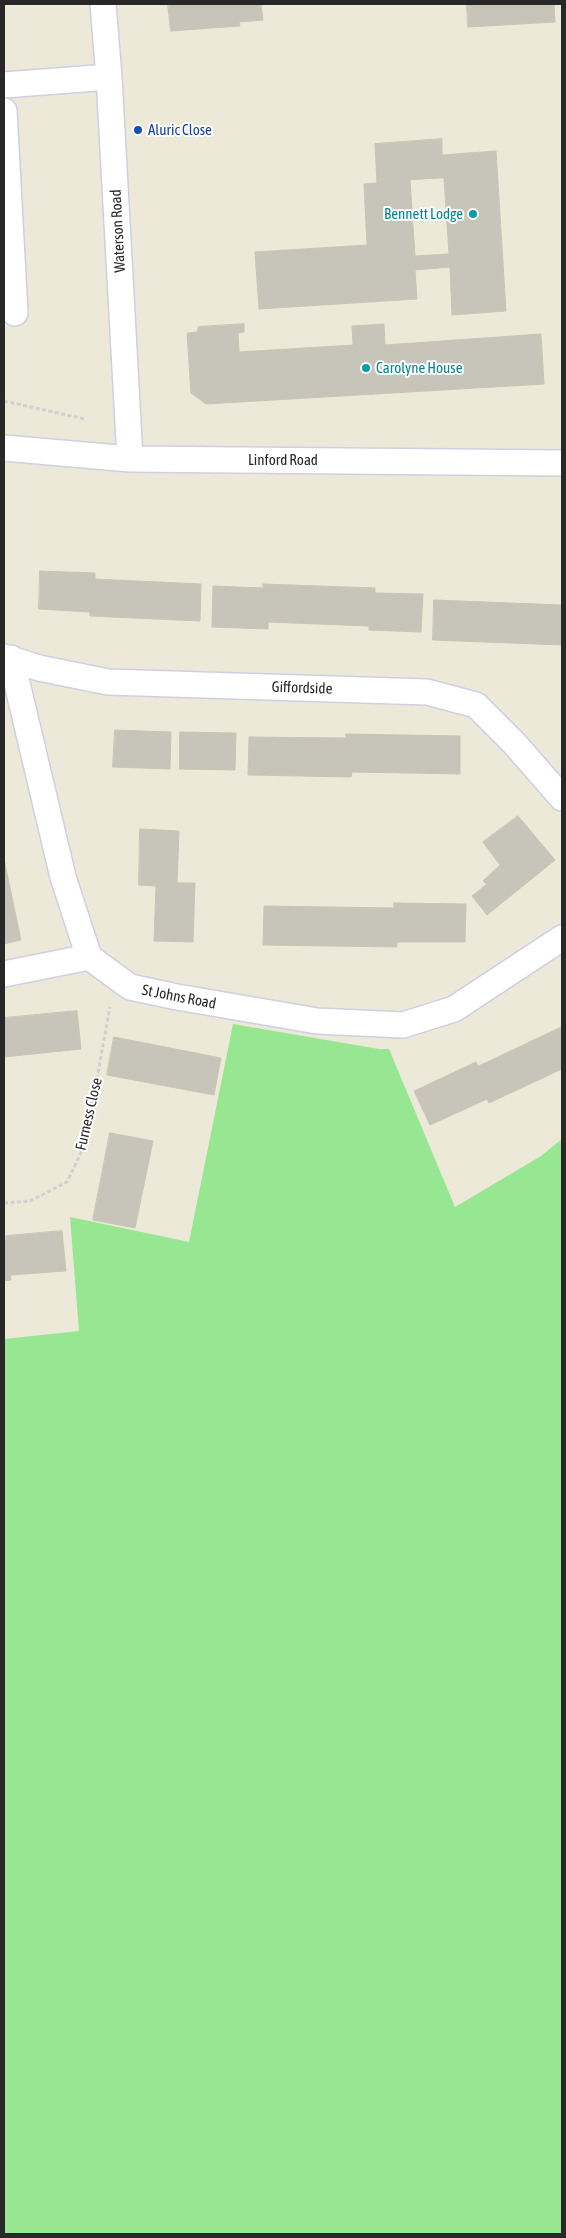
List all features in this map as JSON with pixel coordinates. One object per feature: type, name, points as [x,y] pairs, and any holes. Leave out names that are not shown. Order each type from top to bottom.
[{"type":"street","name":"Waterson Road","points":[[103,4],[109,77],[130,459]]},
{"type":"street","points":[[4,85],[109,77]]},
{"type":"street","points":[[4,111],[15,313]]},
{"type":"street","name":"Linford Road","points":[[4,448],[130,459],[562,463]]},
{"type":"street","points":[[4,974],[90,957],[63,877],[8,658]]},
{"type":"street","name":"Giffordside","points":[[8,658],[39,668],[108,682],[427,692],[476,706],[514,743],[562,798]]},
{"type":"street","name":"St Johns Road","points":[[90,957],[130,987],[139,989],[317,1022],[403,1025],[454,1009],[562,938]]},
{"type":"path","points":[[4,401],[84,419]]},
{"type":"path","name":"Furness Close","points":[[4,1203],[30,1201],[67,1182],[85,1144],[116,977]]},
{"type":"green space","points":[[233,1024],[379,1049],[389,1049],[455,1207],[541,1156],[562,1139],[562,2234],[4,2234],[4,1339],[79,1331],[70,1217],[189,1242]]},
{"type":"building","points":[[168,4],[261,4],[263,20],[239,22],[240,26],[171,31]]},
{"type":"building","points":[[467,4],[554,4],[555,22],[468,27]]},
{"type":"building","name":"Bennett Lodge","points":[[442,139],[442,155],[496,151],[506,311],[452,315],[450,267],[415,270],[417,299],[259,309],[255,252],[367,245],[364,184],[377,183],[375,144]],"holes":[[[444,178],[449,254],[415,256],[410,180]]]},
{"type":"building","name":"Carolyne House","points":[[244,324],[244,332],[238,333],[239,352],[353,345],[352,326],[384,324],[385,345],[541,334],[544,384],[206,404],[191,393],[187,333],[198,332],[198,327]]},
{"type":"building","points":[[40,571],[95,573],[95,579],[201,584],[200,621],[90,616],[90,612],[39,609]]},
{"type":"building","points":[[263,584],[375,588],[375,593],[423,594],[421,632],[369,630],[369,626],[268,622],[268,629],[212,627],[213,586],[263,588]]},
{"type":"building","points":[[434,600],[562,605],[562,645],[433,640]]},
{"type":"building","points":[[115,730],[171,732],[170,769],[113,767]]},
{"type":"building","points":[[180,732],[236,733],[235,770],[180,769]]},
{"type":"building","points":[[346,734],[460,736],[460,774],[352,772],[351,777],[248,775],[249,737],[346,738]]},
{"type":"building","points":[[518,816],[555,860],[487,915],[472,896],[487,884],[483,881],[500,865],[483,842]]},
{"type":"building","points":[[140,829],[179,831],[177,883],[195,883],[193,942],[154,941],[156,886],[139,885]]},
{"type":"building","points":[[4,859],[21,940],[4,944]]},
{"type":"building","points":[[394,903],[466,904],[465,942],[397,942],[397,947],[263,945],[264,906],[394,908]]},
{"type":"building","points":[[77,1011],[81,1049],[4,1057],[4,1018]]},
{"type":"building","points":[[562,1027],[562,1069],[489,1103],[487,1099],[430,1125],[414,1091],[476,1062],[478,1066]]},
{"type":"building","points":[[114,1037],[221,1058],[214,1095],[107,1075]]},
{"type":"building","points":[[110,1133],[153,1141],[135,1228],[93,1220]]},
{"type":"building","points":[[62,1231],[66,1271],[10,1275],[11,1280],[4,1281],[4,1241],[6,1236]]},
{"type":"place","name":"Aluric Close","points":[[138,130]]},
{"type":"place","name":"Bennett Lodge","points":[[473,214]]},
{"type":"place","name":"Carolyne House","points":[[366,368]]}]
